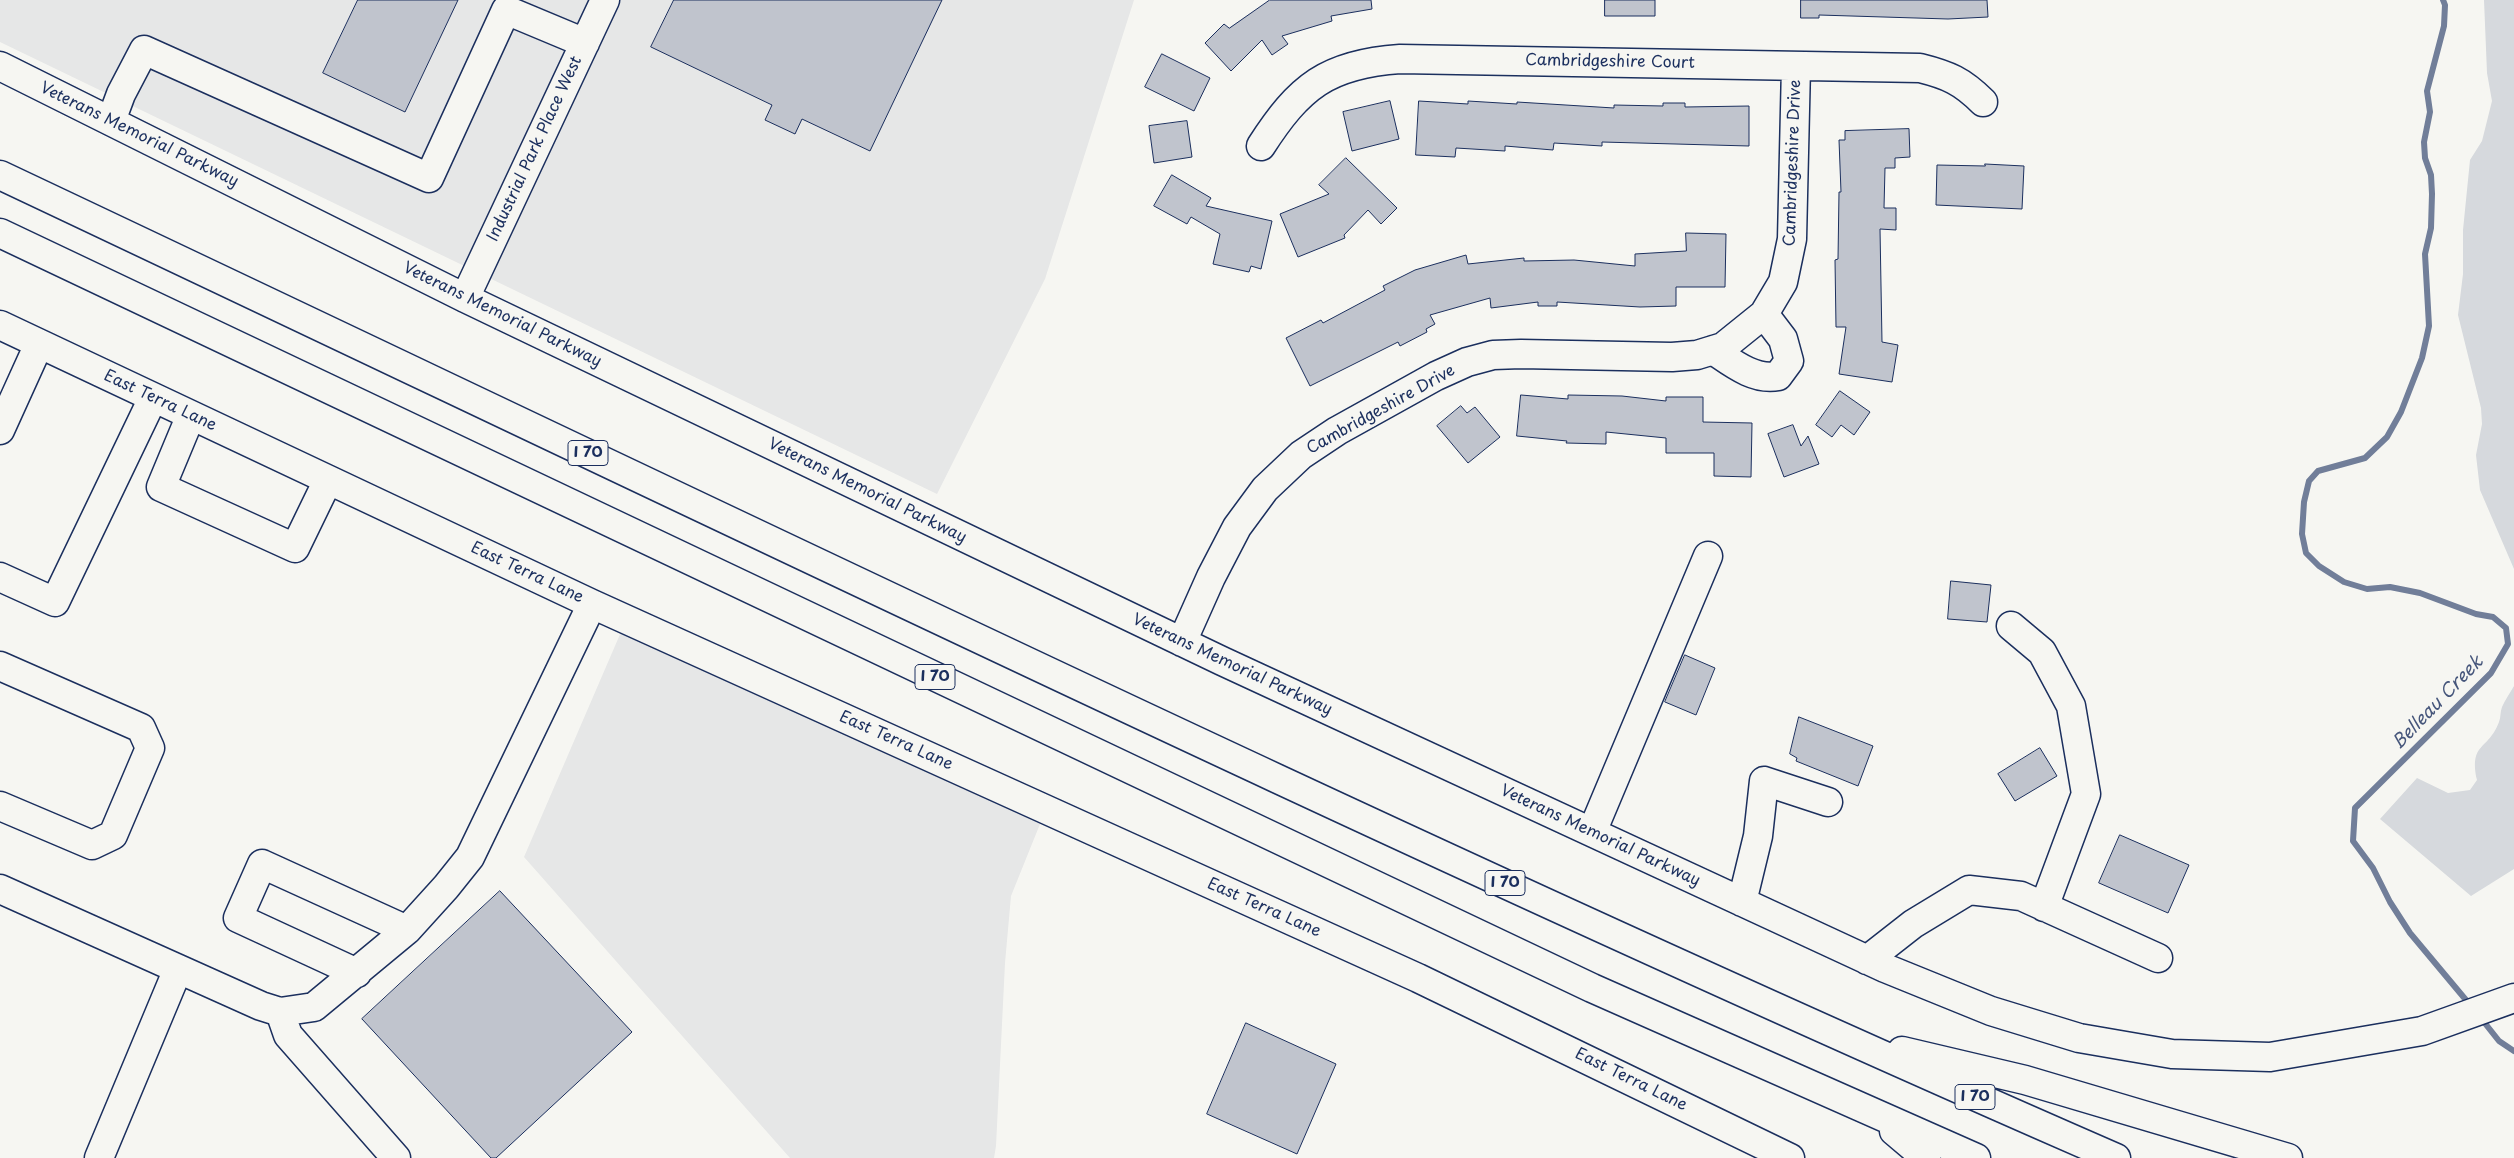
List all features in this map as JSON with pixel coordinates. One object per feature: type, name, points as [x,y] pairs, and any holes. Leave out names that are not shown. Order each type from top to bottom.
[{"type":"main road","name":"Industrial Park Place West","points":[[465,298],[605,0]]},
{"type":"main road","points":[[111,121],[121,94],[144,50],[429,178],[506,10],[585,44]]},
{"type":"main road","name":"Cambridgeshire Court","points":[[1261,146],[1279,118],[1317,82],[1342,69],[1368,61],[1448,59],[1920,68],[1945,74],[1965,84],[1983,102]]},
{"type":"main road","name":"Veterans Memorial Parkway","points":[[0,66],[465,298],[1182,642],[1867,960],[1991,1011],[2079,1038],[2172,1054],[2270,1057],[2422,1031],[2514,998]]},
{"type":"main road","name":"Cambridgeshire Drive","points":[[1182,642],[1211,577],[1237,527],[1265,489],[1301,455],[1337,431],[1468,362],[1493,355],[1672,357],[1697,354],[1723,347],[1764,314],[1783,282],[1792,239],[1796,66]]},
{"type":"main road","name":"I 70","points":[[0,175],[1176,730],[1834,1035],[2116,1158]]},
{"type":"main road","name":"I 70","points":[[0,233],[1592,988],[1976,1158]]},
{"type":"main road","points":[[1713,350],[1748,372],[1770,378],[1778,376],[1789,361],[1783,339],[1764,314]]},
{"type":"main road","name":"East Terra Lane","points":[[0,325],[592,604],[1418,978],[1790,1158]]},
{"type":"main road","points":[[0,430],[39,344]]},
{"type":"main road","points":[[0,577],[55,602],[153,398]]},
{"type":"main road","points":[[191,415],[162,488],[295,548],[328,480]]},
{"type":"main road","points":[[1592,832],[1708,556]]},
{"type":"main road","points":[[0,889],[178,969],[280,1012],[314,1007],[407,930],[470,857],[592,604]]},
{"type":"main road","points":[[2011,626],[2042,652],[2071,706],[2086,794],[2044,907]]},
{"type":"main road","points":[[0,666],[141,728],[150,748],[113,835],[92,845],[0,806]]},
{"type":"main road","points":[[1742,902],[1758,836],[1764,781],[1828,802]]},
{"type":"main road","points":[[357,973],[238,918],[262,864],[407,930]]},
{"type":"main road","points":[[1867,960],[1913,924],[1969,890],[2021,896],[2158,958]]},
{"type":"main road","points":[[99,1158],[178,969]]},
{"type":"main road","points":[[280,1012],[288,1035],[396,1158]]},
{"type":"main road","points":[[1834,1035],[2025,1080],[2288,1158]]},
{"type":"main road","points":[[1874,1114],[1926,1158]]},
{"type":"shaded area","points":[[0,0],[1134,0],[1045,279],[937,494],[0,42]]},
{"type":"shaded area","points":[[2484,0],[2514,0],[2514,569],[2480,490],[2476,455],[2482,424],[2481,408],[2458,315],[2463,274],[2463,230],[2470,160],[2482,141],[2492,101],[2487,73]]},
{"type":"shaded area","points":[[621,632],[1040,824],[1011,896],[1005,963],[994,1158],[790,1158],[524,857]]},
{"type":"shaded area","points":[[2514,686],[2514,869],[2471,896],[2380,819],[2417,778],[2448,793],[2470,790],[2477,780],[2475,768],[2478,753],[2495,731],[2500,720],[2502,707]]},
{"type":"building","points":[[358,0],[458,0],[405,112],[323,73]]},
{"type":"building","points":[[674,0],[942,0],[870,151],[802,119],[795,134],[765,120],[772,105],[651,47]]},
{"type":"building","points":[[1270,0],[1371,0],[1372,9],[1331,16],[1332,21],[1282,36],[1288,44],[1272,55],[1262,40],[1231,71],[1205,43],[1224,24],[1229,28]]},
{"type":"building","points":[[1605,0],[1655,0],[1655,16],[1605,16]]},
{"type":"building","points":[[1801,0],[1987,0],[1988,17],[1948,19],[1819,15],[1819,18],[1801,18]]},
{"type":"building","points":[[1162,54],[1210,78],[1194,111],[1145,87]]},
{"type":"building","points":[[1390,101],[1399,139],[1352,151],[1343,112]]},
{"type":"building","points":[[1419,101],[1468,104],[1468,101],[1517,104],[1517,102],[1614,108],[1614,105],[1663,106],[1663,103],[1685,103],[1685,107],[1749,106],[1749,146],[1602,142],[1602,146],[1554,143],[1553,150],[1505,146],[1505,151],[1456,148],[1455,157],[1416,155]]},
{"type":"building","points":[[1187,121],[1192,157],[1154,163],[1149,126]]},
{"type":"building","points":[[1909,129],[1910,157],[1895,158],[1895,168],[1885,168],[1884,208],[1896,208],[1896,230],[1880,229],[1882,342],[1898,345],[1892,382],[1839,374],[1846,327],[1836,327],[1835,260],[1838,259],[1839,192],[1841,192],[1839,140],[1845,140],[1845,131]]},
{"type":"building","points":[[1346,158],[1397,208],[1381,224],[1368,210],[1344,235],[1345,238],[1298,257],[1280,214],[1329,194],[1319,185]]},
{"type":"building","points":[[1985,164],[2024,166],[2022,209],[1936,205],[1937,165],[1985,166]]},
{"type":"building","points":[[1172,175],[1211,198],[1206,206],[1272,221],[1261,269],[1251,266],[1249,272],[1213,264],[1220,234],[1191,217],[1187,224],[1154,206]]},
{"type":"building","points":[[1686,233],[1726,234],[1725,287],[1676,287],[1676,306],[1640,307],[1557,302],[1557,306],[1538,306],[1538,302],[1491,308],[1490,298],[1430,315],[1435,324],[1426,329],[1427,332],[1400,346],[1398,342],[1310,386],[1286,338],[1321,320],[1323,323],[1385,290],[1383,286],[1415,270],[1466,255],[1468,264],[1524,258],[1524,261],[1574,260],[1635,266],[1635,254],[1686,251]]},
{"type":"building","points":[[1840,391],[1870,412],[1854,435],[1841,425],[1832,437],[1816,425]]},
{"type":"building","points":[[1521,395],[1568,399],[1568,395],[1622,396],[1666,401],[1666,397],[1703,397],[1703,422],[1752,423],[1751,477],[1714,476],[1714,453],[1666,453],[1666,438],[1606,432],[1606,444],[1566,443],[1567,441],[1517,436]]},
{"type":"building","points":[[1461,406],[1467,413],[1475,407],[1500,437],[1468,463],[1437,426]]},
{"type":"building","points":[[1793,425],[1801,446],[1808,436],[1819,464],[1784,477],[1768,434]]},
{"type":"building","points":[[1951,581],[1991,585],[1987,622],[1948,619]]},
{"type":"building","points":[[1685,655],[1715,668],[1696,715],[1665,702]]},
{"type":"building","points":[[1799,717],[1873,746],[1858,786],[1796,761],[1797,758],[1790,754]]},
{"type":"building","points":[[2040,748],[2057,776],[2015,801],[1998,774]]},
{"type":"building","points":[[2120,835],[2189,865],[2168,913],[2099,883]]},
{"type":"building","points":[[500,891],[632,1032],[496,1158],[491,1158],[362,1019]]},
{"type":"building","points":[[1246,1023],[1336,1064],[1297,1154],[1207,1114]]},
{"type":"waterway","name":"Belleau Creek","points":[[2443,0],[2445,5],[2444,26],[2427,91],[2430,112],[2424,142],[2425,158],[2431,175],[2432,194],[2431,228],[2425,254],[2429,326],[2422,358],[2401,412],[2387,437],[2365,458],[2318,471],[2309,481],[2304,502],[2302,534],[2306,553],[2319,566],[2344,582],[2367,589],[2390,587],[2420,593],[2476,614],[2493,617],[2506,628],[2508,644],[2491,673],[2355,808],[2353,841],[2373,868],[2390,902],[2410,933],[2471,1006]]},
{"type":"waterway","name":"Belleau Creek","points":[[2480,1017],[2499,1041],[2514,1051]]}]
